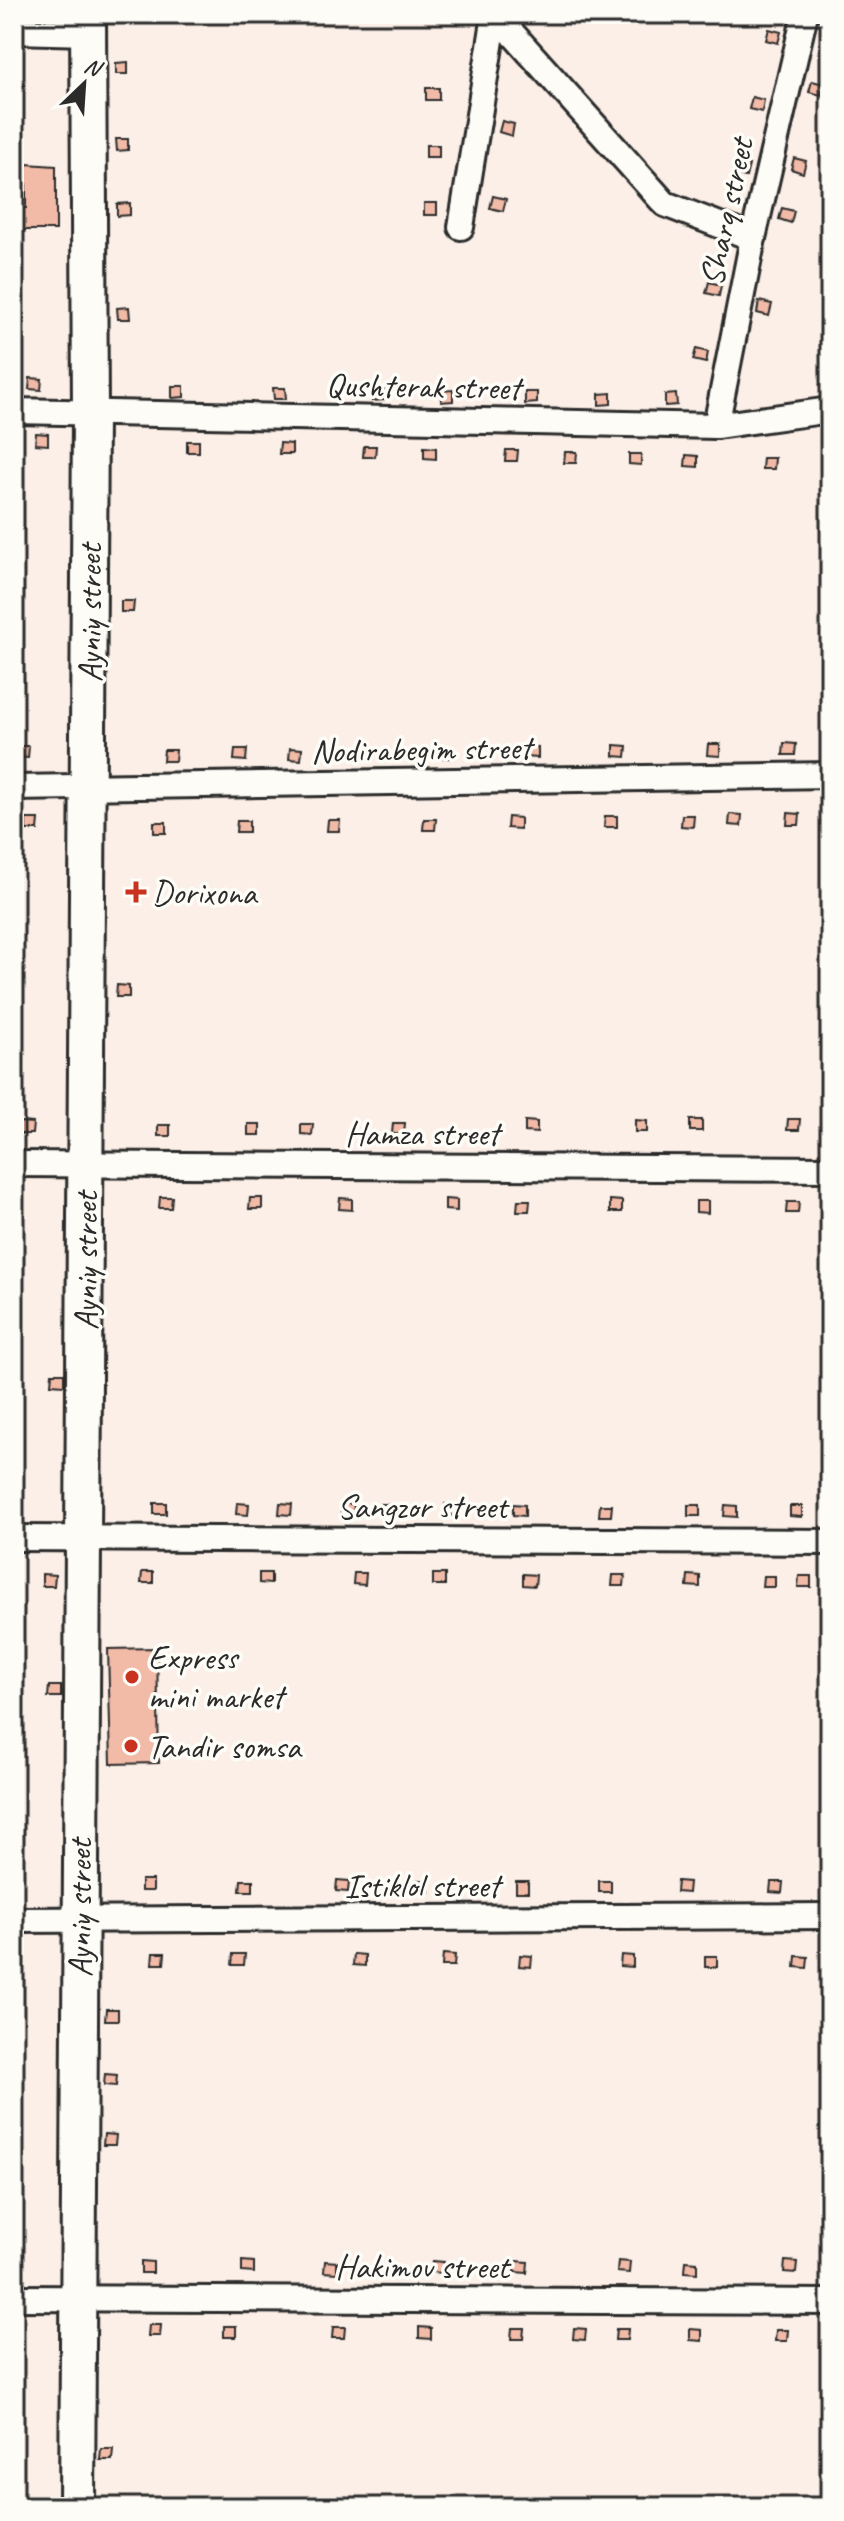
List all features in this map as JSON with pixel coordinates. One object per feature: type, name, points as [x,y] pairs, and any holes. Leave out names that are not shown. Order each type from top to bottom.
[{"type":"street","name":"Sharq street","points":[[716,426],[753,238],[805,14]]},
{"type":"street","points":[[495,15],[665,204],[753,238]]},
{"type":"street","points":[[461,227],[495,15]]},
{"type":"street","points":[[14,31],[88,23]]},
{"type":"street","name":"Ayniy street","points":[[77,2507],[90,414],[88,23]]},
{"type":"street","name":"Qushterak street","points":[[14,411],[716,426],[830,410]]},
{"type":"street","name":"Nodirabegim street","points":[[14,788],[830,775]]},
{"type":"street","name":"Hamza street","points":[[14,1164],[830,1169]]},
{"type":"street","name":"Sangzor street","points":[[14,1538],[830,1542]]},
{"type":"street","name":"Istiklol street","points":[[14,1920],[830,1916]]},
{"type":"street","name":"Hakimov street","points":[[14,2298],[830,2302]]},
{"type":"building","points":[[769,29],[781,32],[778,43],[766,40]]},
{"type":"building","points":[[128,62],[128,74],[116,74],[116,63]]},
{"type":"building","points":[[812,81],[824,84],[821,95],[809,92]]},
{"type":"building","points":[[426,88],[439,88],[439,100],[426,100]]},
{"type":"building","points":[[752,97],[764,100],[762,112],[749,109]]},
{"type":"building","points":[[502,121],[514,124],[512,136],[499,132]]},
{"type":"building","points":[[116,139],[128,139],[128,150],[117,151]]},
{"type":"building","points":[[426,145],[439,145],[439,157],[426,157]]},
{"type":"building","points":[[794,158],[806,161],[803,173],[791,169]]},
{"type":"building","points":[[736,162],[749,165],[746,177],[733,174]]},
{"type":"building","points":[[26,164],[56,166],[56,230],[14,230],[14,208],[26,208]]},
{"type":"building","points":[[493,196],[506,199],[503,211],[490,208]]},
{"type":"building","points":[[130,203],[130,215],[117,216],[117,204]]},
{"type":"building","points":[[424,203],[437,203],[437,215],[424,215]]},
{"type":"building","points":[[782,208],[794,211],[791,223],[779,219]]},
{"type":"building","points":[[709,282],[721,285],[719,296],[706,293]]},
{"type":"building","points":[[759,301],[772,304],[769,316],[757,313]]},
{"type":"building","points":[[129,307],[130,319],[118,319],[117,308]]},
{"type":"building","points":[[696,349],[708,352],[706,363],[693,360]]},
{"type":"building","points":[[30,378],[42,379],[41,390],[29,389]]},
{"type":"building","points":[[172,386],[184,386],[184,397],[172,398]]},
{"type":"building","points":[[273,388],[285,388],[286,399],[274,399]]},
{"type":"building","points":[[384,389],[384,400],[372,401],[371,390]]},
{"type":"building","points":[[453,390],[453,401],[441,402],[441,391]]},
{"type":"building","points":[[525,392],[537,392],[537,403],[525,404]]},
{"type":"building","points":[[611,393],[611,404],[599,405],[599,394]]},
{"type":"building","points":[[676,394],[677,405],[665,406],[665,395]]},
{"type":"building","points":[[36,433],[48,434],[48,445],[35,444]]},
{"type":"building","points":[[187,441],[199,441],[199,452],[187,452]]},
{"type":"building","points":[[280,443],[292,444],[292,454],[279,454]]},
{"type":"building","points":[[364,446],[376,446],[375,457],[363,457]]},
{"type":"building","points":[[424,447],[436,448],[436,459],[424,458]]},
{"type":"building","points":[[506,450],[518,450],[517,461],[505,461]]},
{"type":"building","points":[[565,452],[577,452],[576,463],[564,463]]},
{"type":"building","points":[[629,454],[641,454],[641,465],[629,464]]},
{"type":"building","points":[[686,455],[698,456],[698,467],[685,466]]},
{"type":"building","points":[[763,458],[775,458],[774,469],[762,469]]},
{"type":"building","points":[[121,601],[134,601],[133,612],[121,612]]},
{"type":"building","points":[[784,743],[796,744],[795,755],[783,755]]},
{"type":"building","points":[[708,744],[720,744],[720,756],[707,755]]},
{"type":"building","points":[[614,745],[627,746],[626,757],[614,756]]},
{"type":"building","points":[[16,746],[29,746],[28,758],[16,757]]},
{"type":"building","points":[[526,746],[538,747],[538,758],[525,757]]},
{"type":"building","points":[[438,747],[449,747],[449,758],[437,758]]},
{"type":"building","points":[[290,748],[302,749],[301,760],[289,759]]},
{"type":"building","points":[[357,748],[369,748],[369,759],[357,759]]},
{"type":"building","points":[[235,749],[247,749],[246,761],[234,760]]},
{"type":"building","points":[[164,750],[176,750],[175,761],[163,761]]},
{"type":"building","points":[[788,813],[800,814],[799,825],[787,825]]},
{"type":"building","points":[[730,814],[742,815],[741,826],[729,825]]},
{"type":"building","points":[[682,815],[694,815],[693,827],[681,826]]},
{"type":"building","points":[[605,816],[617,816],[617,827],[604,827]]},
{"type":"building","points":[[508,817],[520,818],[520,829],[507,828]]},
{"type":"building","points":[[26,819],[39,819],[38,830],[26,830]]},
{"type":"building","points":[[424,819],[436,819],[435,830],[423,830]]},
{"type":"building","points":[[328,820],[340,820],[339,831],[327,831]]},
{"type":"building","points":[[237,821],[249,821],[249,832],[236,832]]},
{"type":"building","points":[[154,822],[166,822],[166,833],[154,833]]},
{"type":"building","points":[[117,985],[129,986],[129,997],[116,997]]},
{"type":"building","points":[[788,1119],[800,1119],[799,1130],[787,1130]]},
{"type":"building","points":[[635,1120],[647,1121],[647,1132],[635,1132]]},
{"type":"building","points":[[690,1120],[702,1120],[702,1131],[690,1131]]},
{"type":"building","points":[[525,1121],[537,1122],[537,1133],[525,1132]]},
{"type":"building","points":[[20,1122],[33,1123],[32,1134],[20,1134]]},
{"type":"building","points":[[393,1123],[405,1123],[404,1134],[392,1134]]},
{"type":"building","points":[[248,1124],[260,1124],[260,1135],[248,1135]]},
{"type":"building","points":[[301,1124],[313,1124],[312,1135],[301,1134]]},
{"type":"building","points":[[158,1125],[170,1125],[170,1136],[158,1136]]},
{"type":"building","points":[[160,1197],[172,1197],[171,1208],[159,1208]]},
{"type":"building","points":[[250,1198],[262,1198],[262,1209],[249,1209]]},
{"type":"building","points":[[340,1198],[352,1199],[352,1210],[339,1209]]},
{"type":"building","points":[[445,1199],[457,1200],[457,1211],[445,1210]]},
{"type":"building","points":[[518,1200],[530,1200],[529,1211],[517,1211]]},
{"type":"building","points":[[610,1200],[622,1201],[622,1212],[610,1212]]},
{"type":"building","points":[[696,1201],[708,1201],[708,1213],[696,1212]]},
{"type":"building","points":[[787,1202],[799,1202],[798,1213],[786,1213]]},
{"type":"building","points":[[52,1373],[64,1373],[64,1385],[51,1384]]},
{"type":"building","points":[[14,1501],[24,1501],[23,1512],[14,1512]]},
{"type":"building","points":[[154,1503],[166,1503],[166,1514],[154,1514]]},
{"type":"building","points":[[237,1503],[249,1504],[248,1515],[236,1514]]},
{"type":"building","points":[[280,1503],[292,1504],[291,1515],[279,1514]]},
{"type":"building","points":[[341,1504],[354,1504],[353,1515],[341,1515]]},
{"type":"building","points":[[380,1504],[392,1504],[391,1515],[379,1515]]},
{"type":"building","points":[[445,1504],[457,1505],[457,1516],[444,1515]]},
{"type":"building","points":[[513,1504],[525,1505],[525,1516],[513,1515]]},
{"type":"building","points":[[600,1505],[612,1505],[611,1516],[599,1516]]},
{"type":"building","points":[[688,1505],[700,1505],[700,1516],[688,1516]]},
{"type":"building","points":[[725,1505],[737,1506],[737,1517],[724,1516]]},
{"type":"building","points":[[790,1506],[802,1506],[802,1517],[790,1516]]},
{"type":"building","points":[[142,1572],[153,1572],[153,1583],[141,1583]]},
{"type":"building","points":[[259,1573],[271,1573],[271,1584],[259,1583]]},
{"type":"building","points":[[354,1573],[366,1573],[365,1585],[353,1584]]},
{"type":"building","points":[[42,1574],[55,1575],[54,1586],[42,1586]]},
{"type":"building","points":[[433,1574],[445,1574],[445,1585],[433,1585]]},
{"type":"building","points":[[523,1574],[536,1575],[535,1586],[523,1585]]},
{"type":"building","points":[[613,1575],[625,1575],[624,1586],[612,1586]]},
{"type":"building","points":[[688,1575],[700,1576],[700,1587],[687,1586]]},
{"type":"building","points":[[763,1576],[775,1576],[775,1587],[762,1587]]},
{"type":"building","points":[[799,1576],[811,1576],[811,1587],[798,1587]]},
{"type":"building","points":[[157,1648],[159,1763],[111,1764],[108,1649]]},
{"type":"building","points":[[49,1686],[61,1686],[61,1697],[48,1697]]},
{"type":"building","points":[[141,1880],[153,1880],[153,1891],[141,1891]]},
{"type":"building","points":[[241,1880],[253,1880],[253,1891],[240,1891]]},
{"type":"building","points":[[337,1880],[349,1881],[348,1892],[336,1891]]},
{"type":"building","points":[[418,1880],[429,1881],[429,1892],[417,1892]]},
{"type":"building","points":[[516,1881],[528,1881],[528,1892],[516,1892]]},
{"type":"building","points":[[599,1881],[611,1881],[611,1892],[599,1892]]},
{"type":"building","points":[[677,1881],[689,1882],[688,1893],[676,1892]]},
{"type":"building","points":[[771,1882],[783,1882],[782,1893],[770,1892]]},
{"type":"building","points":[[153,1953],[165,1953],[164,1964],[152,1964]]},
{"type":"building","points":[[233,1954],[245,1954],[244,1965],[232,1965]]},
{"type":"building","points":[[354,1954],[365,1955],[365,1966],[353,1965]]},
{"type":"building","points":[[443,1954],[455,1955],[454,1966],[442,1966]]},
{"type":"building","points":[[520,1955],[532,1956],[531,1967],[519,1966]]},
{"type":"building","points":[[621,1955],[633,1956],[633,1967],[620,1966]]},
{"type":"building","points":[[705,1956],[717,1956],[717,1967],[705,1967]]},
{"type":"building","points":[[796,1956],[808,1957],[807,1968],[795,1967]]},
{"type":"building","points":[[106,2009],[118,2009],[118,2020],[105,2020]]},
{"type":"building","points":[[105,2074],[117,2075],[116,2086],[104,2085]]},
{"type":"building","points":[[104,2134],[116,2135],[115,2145],[103,2145]]},
{"type":"building","points":[[141,2261],[153,2262],[153,2273],[141,2273]]},
{"type":"building","points":[[242,2261],[254,2262],[254,2273],[242,2272]]},
{"type":"building","points":[[325,2261],[337,2262],[337,2273],[324,2272]]},
{"type":"building","points":[[432,2261],[444,2262],[443,2273],[431,2272]]},
{"type":"building","points":[[516,2261],[528,2262],[527,2273],[515,2272]]},
{"type":"building","points":[[618,2261],[630,2262],[629,2273],[617,2272]]},
{"type":"building","points":[[686,2261],[697,2262],[697,2273],[685,2272]]},
{"type":"building","points":[[785,2261],[797,2262],[796,2273],[784,2272]]},
{"type":"building","points":[[149,2325],[161,2325],[160,2336],[148,2336]]},
{"type":"building","points":[[224,2326],[236,2326],[236,2337],[224,2337]]},
{"type":"building","points":[[333,2327],[345,2327],[344,2338],[332,2338]]},
{"type":"building","points":[[419,2327],[431,2328],[431,2339],[419,2338]]},
{"type":"building","points":[[512,2328],[524,2328],[523,2339],[511,2339]]},
{"type":"building","points":[[574,2328],[586,2329],[585,2340],[573,2339]]},
{"type":"building","points":[[616,2329],[628,2329],[627,2340],[615,2340]]},
{"type":"building","points":[[690,2329],[702,2330],[702,2341],[690,2340]]},
{"type":"building","points":[[776,2330],[788,2330],[787,2341],[775,2341]]},
{"type":"building","points":[[101,2449],[113,2449],[112,2460],[100,2460]]},
{"type":"place","name":"Dorixona","points":[[136,892]]},
{"type":"place","name":"Express mini market","points":[[132,1677]]},
{"type":"place","name":"Tandir somsa","points":[[131,1746]]}]
